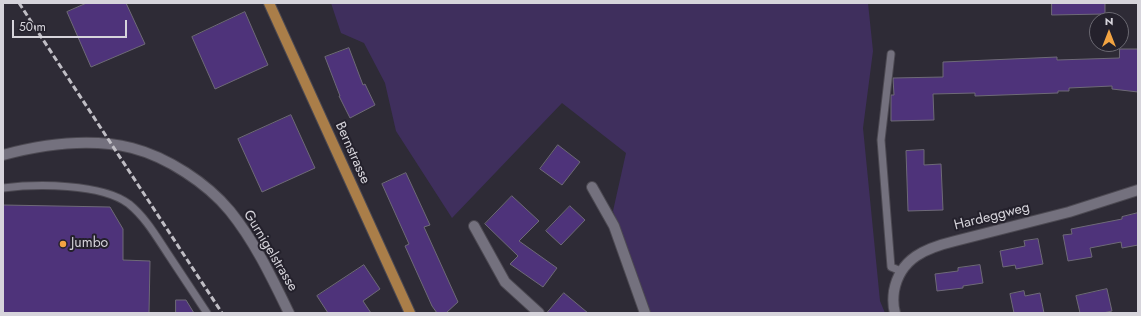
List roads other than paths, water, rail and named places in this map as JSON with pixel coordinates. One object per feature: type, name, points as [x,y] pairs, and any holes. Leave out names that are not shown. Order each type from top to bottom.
[{"type":"main road","name":"Bernstrasse","points":[[269,3],[410,313]]},
{"type":"street","name":"Gurnigelstrasse","points":[[3,155],[49,146],[68,144],[104,144],[132,148],[145,152],[181,170],[210,191],[232,214],[261,258],[289,313]]},
{"type":"street","points":[[592,187],[614,226],[645,313]]},
{"type":"street","name":"Hardeggweg","points":[[895,313],[894,297],[896,284],[901,271],[914,258],[925,251],[938,245],[1069,212],[1138,190]]},
{"type":"street","points":[[474,226],[505,282],[539,313]]},
{"type":"lane","points":[[891,54],[881,140],[891,267],[901,271]]},
{"type":"lane","points":[[3,188],[18,186],[69,186],[90,189],[108,194],[124,201],[145,219],[208,313]]},
{"type":"railway","points":[[19,3],[222,313]]},
{"type":"place","name":"Jumbo","points":[[63,244]]}]
